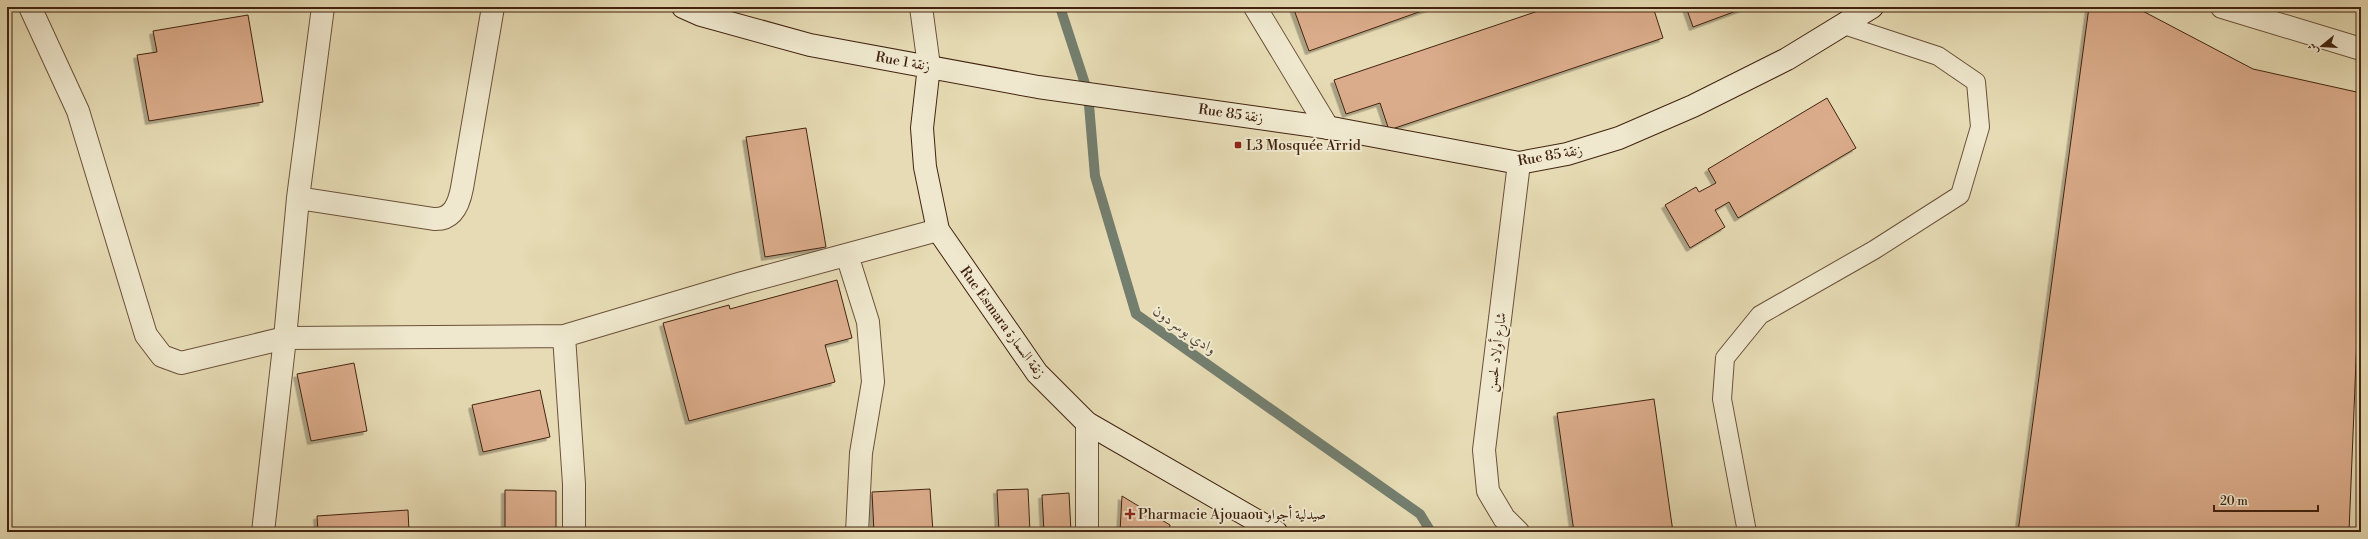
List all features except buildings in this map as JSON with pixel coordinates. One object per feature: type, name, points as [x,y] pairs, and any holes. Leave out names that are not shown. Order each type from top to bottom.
[{"type":"street","points":[[30,7],[78,112],[146,335],[162,356],[171,361],[191,362],[285,338],[564,336],[742,283],[938,230]]},
{"type":"street","points":[[263,532],[285,338],[298,198],[323,7]]},
{"type":"street","points":[[298,198],[434,219],[444,218],[453,213],[460,199],[493,7]]},
{"type":"street","name":"Rue زنقة 1","points":[[683,7],[701,15],[810,45],[1038,87],[1127,99]]},
{"type":"street","name":"Rue Esmara زنقة السمارة","points":[[921,7],[929,66],[923,136],[925,167],[938,230],[1037,373],[1087,423],[1276,532]]},
{"type":"street","points":[[1255,7],[1328,128]]},
{"type":"street","name":"Rue 85 زنقة","points":[[1127,99],[1328,128],[1518,163],[1567,154],[1618,138],[1693,106],[1787,59],[1872,7]]},
{"type":"street","points":[[2222,7],[2301,32],[2361,48]]},
{"type":"street","name":"شارع أولاد لحسن","points":[[1518,163],[1484,450],[1488,491],[1504,518],[1518,532]]},
{"type":"street","points":[[847,255],[868,322],[873,382],[860,453],[857,532]]},
{"type":"street","points":[[564,336],[574,484],[574,532]]},
{"type":"street","points":[[1087,423],[1087,532]]},
{"type":"lane","points":[[1748,532],[1722,399],[1725,358],[1760,315],[1874,250],[1960,195],[1980,127],[1976,82],[1938,56],[1844,25]]},
{"type":"waterway","name":"وادي بوسردون","points":[[1060,7],[1088,93],[1095,176],[1136,314],[1420,514],[1431,532]]},
{"type":"place","name":"L3 Mosquée Arrid","points":[[1238,145]]},
{"type":"place","name":"Pharmacie Ajouaou صيدلية أجواو","points":[[1130,514]]}]
